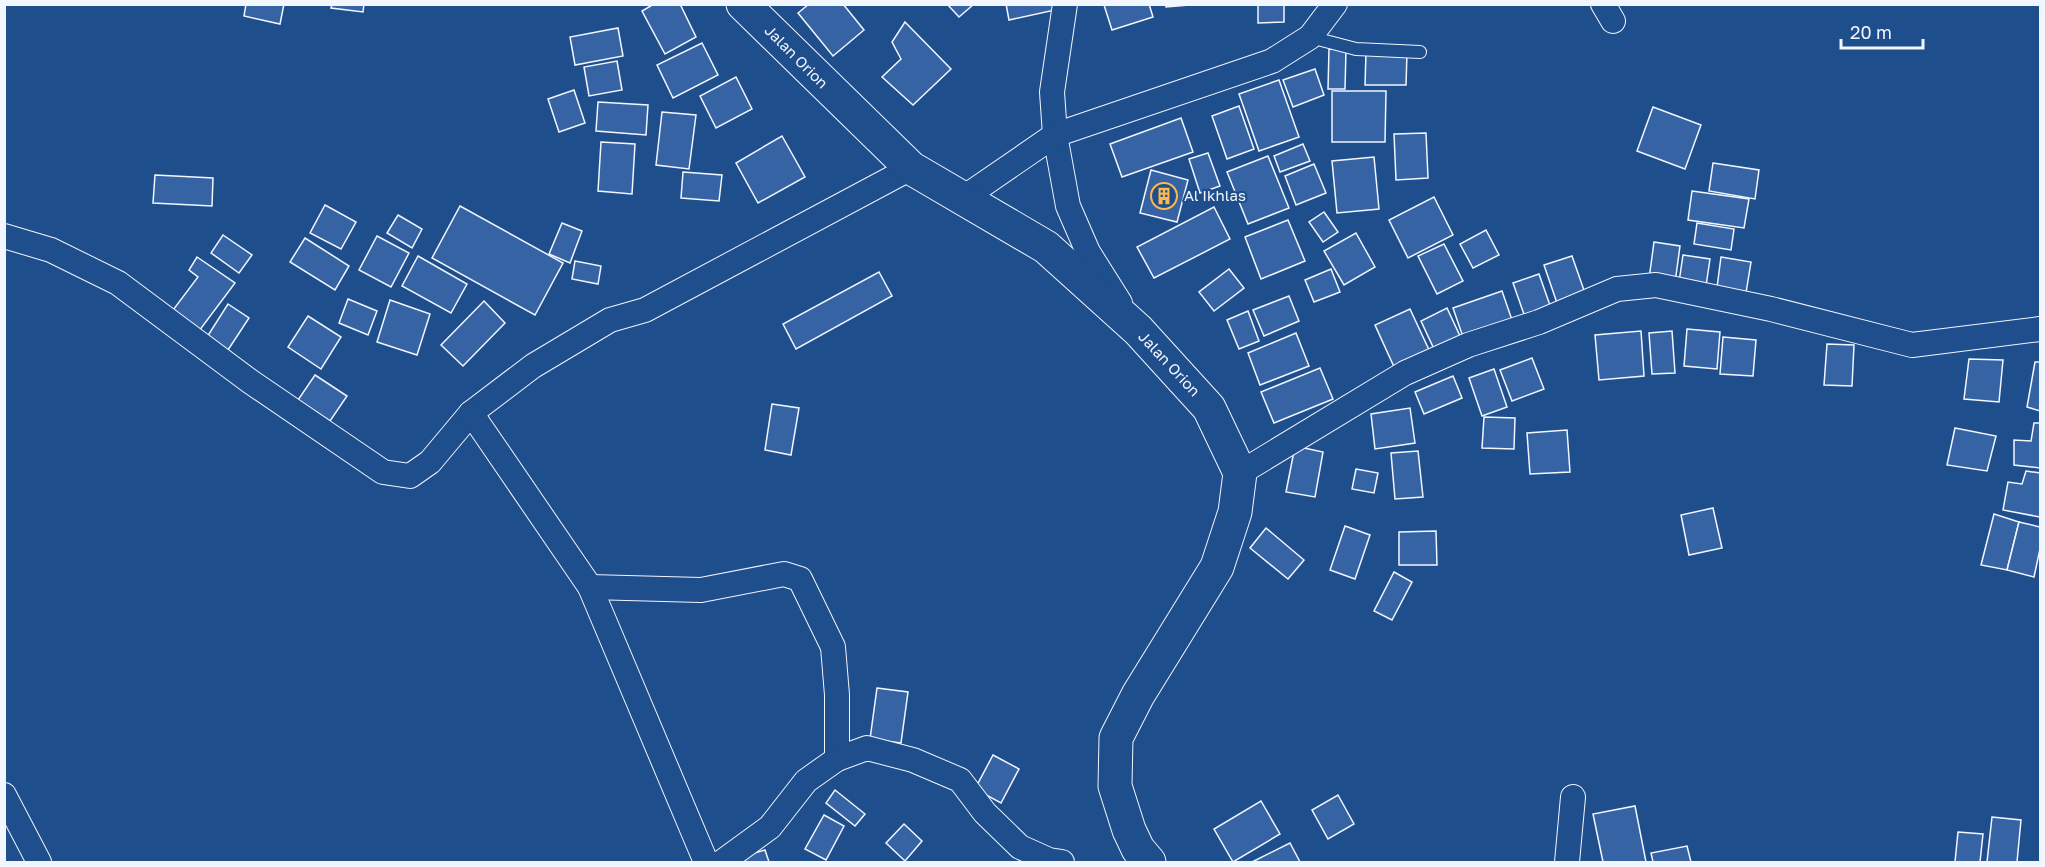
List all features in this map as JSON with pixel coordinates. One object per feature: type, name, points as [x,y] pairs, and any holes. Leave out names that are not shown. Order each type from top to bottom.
[{"type":"highway","name":"Jalan Orion","points":[[742,4],[911,168],[1046,247],[1138,330],[1209,408],[1240,473]]},
{"type":"highway","points":[[1149,862],[1138,849],[1129,830],[1115,786],[1116,738],[1138,695],[1217,567],[1235,512],[1240,473]]},
{"type":"street","points":[[1065,4],[1052,92],[1055,135],[1068,206],[1088,252],[1138,330]]},
{"type":"street","points":[[962,199],[1055,135],[1272,61],[1310,37],[1335,4]]},
{"type":"street","points":[[4,236],[51,250],[118,283],[251,382],[383,472],[410,476],[430,462],[471,413],[533,366],[589,331],[610,320],[645,310],[911,168]]},
{"type":"street","points":[[1240,473],[1405,373],[1468,345],[1539,322],[1617,289],[1656,285],[1771,309],[1912,345],[2040,329]]},
{"type":"street","points":[[471,413],[590,587],[706,862]]},
{"type":"street","points":[[590,587],[701,590],[784,574],[800,579],[833,647],[837,695],[837,759]]},
{"type":"street","points":[[722,862],[770,827],[806,781],[837,759],[867,748],[913,760],[960,780],[985,813],[1020,847],[1049,860],[1062,862]]},
{"type":"street","points":[[4,795],[39,862]]},
{"type":"street","points":[[1567,862],[1573,797]]},
{"type":"lane","points":[[1310,37],[1356,49],[1420,52]]},
{"type":"building","points":[[246,4],[284,4],[280,24],[244,16]]},
{"type":"building","points":[[332,4],[364,4],[363,12],[331,8]]},
{"type":"building","points":[[654,4],[680,4],[696,37],[665,54],[642,11]]},
{"type":"building","points":[[809,4],[843,4],[864,30],[833,56],[798,13]]},
{"type":"building","points":[[947,4],[974,4],[959,17]]},
{"type":"building","points":[[1006,4],[1054,4],[1055,10],[1009,20]]},
{"type":"building","points":[[1149,4],[1153,17],[1112,30],[1104,5]]},
{"type":"building","points":[[1166,4],[1202,4],[1166,7]]},
{"type":"building","points":[[1258,4],[1284,4],[1284,22],[1258,23]]},
{"type":"building","points":[[905,22],[951,69],[913,105],[882,77],[901,59],[892,42]]},
{"type":"building","points":[[618,28],[623,56],[575,65],[570,37]]},
{"type":"building","points":[[702,43],[718,75],[673,98],[657,65]]},
{"type":"building","points":[[1329,49],[1346,50],[1345,89],[1328,89]]},
{"type":"building","points":[[1366,53],[1407,53],[1406,85],[1365,85]]},
{"type":"building","points":[[617,61],[622,90],[589,96],[584,67]]},
{"type":"building","points":[[1315,69],[1324,95],[1293,107],[1283,80]]},
{"type":"building","points":[[736,77],[752,109],[716,128],[700,96]]},
{"type":"building","points":[[1279,80],[1299,137],[1259,151],[1239,94]]},
{"type":"building","points":[[574,90],[585,123],[559,132],[548,99]]},
{"type":"building","points":[[1332,91],[1386,91],[1385,142],[1332,142]]},
{"type":"building","points":[[598,102],[648,105],[646,135],[596,131]]},
{"type":"building","points":[[1239,106],[1254,149],[1227,159],[1212,116]]},
{"type":"building","points":[[1653,107],[1701,125],[1685,169],[1637,151]]},
{"type":"building","points":[[662,112],[696,115],[689,169],[656,165]]},
{"type":"building","points":[[1181,118],[1193,152],[1122,177],[1110,144]]},
{"type":"building","points":[[1426,133],[1428,178],[1396,180],[1394,134]]},
{"type":"building","points":[[782,136],[805,177],[758,203],[736,163]]},
{"type":"building","points":[[601,142],[635,144],[632,194],[598,191]]},
{"type":"building","points":[[1303,144],[1310,161],[1280,172],[1274,156]]},
{"type":"building","points":[[1208,153],[1220,186],[1200,193],[1189,159]]},
{"type":"building","points":[[1268,156],[1289,208],[1248,224],[1227,172]]},
{"type":"building","points":[[1374,157],[1379,209],[1337,213],[1332,161]]},
{"type":"building","points":[[1713,163],[1759,170],[1755,199],[1709,191]]},
{"type":"building","points":[[1314,164],[1326,193],[1296,205],[1285,176]]},
{"type":"building","name":"Al Ikhlas","points":[[1151,170],[1188,180],[1177,222],[1140,213]]},
{"type":"building","points":[[683,172],[722,175],[719,201],[681,198]]},
{"type":"building","points":[[155,175],[213,178],[212,206],[153,203]]},
{"type":"building","points":[[1692,191],[1749,199],[1744,228],[1688,220]]},
{"type":"building","points":[[1434,197],[1453,235],[1408,258],[1389,220]]},
{"type":"building","points":[[325,205],[356,222],[341,249],[310,233]]},
{"type":"building","points":[[460,206],[563,263],[535,315],[432,258]]},
{"type":"building","points":[[1214,207],[1230,239],[1154,278],[1137,247]]},
{"type":"building","points":[[1324,212],[1338,232],[1323,242],[1309,222]]},
{"type":"building","points":[[398,215],[422,229],[412,248],[387,233]]},
{"type":"building","points":[[1288,220],[1305,261],[1261,279],[1245,237]]},
{"type":"building","points":[[562,223],[582,231],[570,263],[549,254]]},
{"type":"building","points":[[1697,223],[1734,229],[1731,250],[1694,244]]},
{"type":"building","points":[[1486,230],[1499,255],[1473,268],[1460,244]]},
{"type":"building","points":[[1356,233],[1375,267],[1344,285],[1324,251]]},
{"type":"building","points":[[223,235],[252,255],[239,273],[211,253]]},
{"type":"building","points":[[377,236],[409,253],[391,287],[359,270]]},
{"type":"building","points":[[305,238],[349,266],[335,290],[290,262]]},
{"type":"building","points":[[1654,242],[1680,246],[1675,283],[1649,279]]},
{"type":"building","points":[[1444,244],[1463,281],[1437,294],[1418,256]]},
{"type":"building","points":[[1683,255],[1710,259],[1706,286],[1679,282]]},
{"type":"building","points":[[418,256],[467,284],[451,313],[402,286]]},
{"type":"building","points":[[1572,256],[1586,296],[1558,306],[1544,265]]},
{"type":"building","points":[[197,257],[235,283],[199,331],[173,310],[198,277],[189,270]]},
{"type":"building","points":[[1721,257],[1751,262],[1745,299],[1716,295]]},
{"type":"building","points":[[575,261],[601,266],[598,284],[572,279]]},
{"type":"building","points":[[1229,269],[1244,288],[1214,311],[1199,292]]},
{"type":"building","points":[[1331,269],[1340,292],[1314,302],[1305,280]]},
{"type":"building","points":[[879,272],[892,296],[796,349],[783,324]]},
{"type":"building","points":[[1539,274],[1552,311],[1526,320],[1513,283]]},
{"type":"building","points":[[1502,291],[1512,320],[1463,337],[1453,308]]},
{"type":"building","points":[[1289,296],[1299,321],[1264,336],[1253,310]]},
{"type":"building","points":[[348,299],[377,311],[368,335],[339,323]]},
{"type":"building","points":[[390,300],[430,314],[417,355],[377,342]]},
{"type":"building","points":[[484,301],[505,323],[463,366],[441,345]]},
{"type":"building","points":[[228,304],[249,318],[228,350],[207,337]]},
{"type":"building","points":[[1447,308],[1460,336],[1434,349],[1421,321]]},
{"type":"building","points":[[1410,309],[1430,352],[1395,369],[1375,325]]},
{"type":"building","points":[[1248,311],[1259,341],[1239,349],[1227,320]]},
{"type":"building","points":[[308,316],[341,337],[321,369],[288,347]]},
{"type":"building","points":[[1687,329],[1720,332],[1717,369],[1684,366]]},
{"type":"building","points":[[1641,331],[1644,376],[1599,380],[1595,335]]},
{"type":"building","points":[[1672,331],[1675,373],[1652,374],[1649,333]]},
{"type":"building","points":[[1296,333],[1309,366],[1260,385],[1248,353]]},
{"type":"building","points":[[1723,337],[1756,340],[1753,376],[1720,374]]},
{"type":"building","points":[[1827,344],[1854,345],[1852,386],[1824,385]]},
{"type":"building","points":[[1532,358],[1544,389],[1512,401],[1500,370]]},
{"type":"building","points":[[1969,359],[2003,360],[1999,402],[1964,399]]},
{"type":"building","points":[[2035,362],[2040,362],[2040,411],[2027,407]]},
{"type":"building","points":[[1320,368],[1333,399],[1274,423],[1261,392]]},
{"type":"building","points":[[1494,369],[1507,407],[1482,416],[1469,378]]},
{"type":"building","points":[[315,375],[347,396],[330,421],[298,400]]},
{"type":"building","points":[[1453,376],[1462,398],[1424,414],[1415,392]]},
{"type":"building","points":[[772,404],[799,408],[791,455],[765,450]]},
{"type":"building","points":[[1410,408],[1415,443],[1375,449],[1371,414]]},
{"type":"building","points":[[1484,417],[1515,418],[1514,449],[1482,448]]},
{"type":"building","points":[[2034,423],[2040,423],[2040,468],[2014,465],[2014,440],[2031,441]]},
{"type":"building","points":[[1955,428],[1996,436],[1987,471],[1947,465]]},
{"type":"building","points":[[1567,430],[1570,472],[1530,474],[1527,433]]},
{"type":"building","points":[[1295,446],[1323,452],[1315,497],[1286,492]]},
{"type":"building","points":[[1418,451],[1423,497],[1395,499],[1391,453]]},
{"type":"building","points":[[1356,469],[1378,473],[1374,493],[1352,489]]},
{"type":"building","points":[[2026,471],[2040,473],[2040,517],[2003,510],[2008,482],[2022,484]]},
{"type":"building","points":[[1713,508],[1722,548],[1689,555],[1681,515]]},
{"type":"building","points":[[1994,514],[2019,522],[2007,570],[1981,565]]},
{"type":"building","points":[[2019,522],[2040,527],[2040,549],[2034,577],[2007,570]]},
{"type":"building","points":[[1345,526],[1370,535],[1355,579],[1330,570]]},
{"type":"building","points":[[1266,528],[1304,560],[1288,579],[1250,548]]},
{"type":"building","points":[[1436,531],[1437,565],[1399,565],[1399,532]]},
{"type":"building","points":[[1394,572],[1412,582],[1392,620],[1374,611]]},
{"type":"building","points":[[877,688],[908,692],[901,743],[870,739]]},
{"type":"building","points":[[993,755],[1019,769],[1001,803],[975,789]]},
{"type":"building","points":[[835,790],[865,814],[855,826],[826,803]]},
{"type":"building","points":[[1338,795],[1354,824],[1328,839],[1312,810]]},
{"type":"building","points":[[1261,801],[1280,834],[1233,862],[1214,829]]},
{"type":"building","points":[[1635,806],[1646,862],[1603,862],[1593,814]]},
{"type":"building","points":[[824,815],[844,826],[826,860],[805,849]]},
{"type":"building","points":[[1992,817],[2021,820],[2017,862],[1987,862]]},
{"type":"building","points":[[904,824],[922,841],[905,861],[886,843]]},
{"type":"building","points":[[1958,832],[1983,834],[1980,862],[1955,862]]},
{"type":"building","points":[[1290,843],[1300,862],[1252,862]]},
{"type":"building","points":[[1687,846],[1691,862],[1653,862],[1651,853]]},
{"type":"building","points":[[765,850],[769,862],[731,862],[731,860]]},
{"type":"place","name":"Al Ikhlas","points":[[1164,196]]}]
